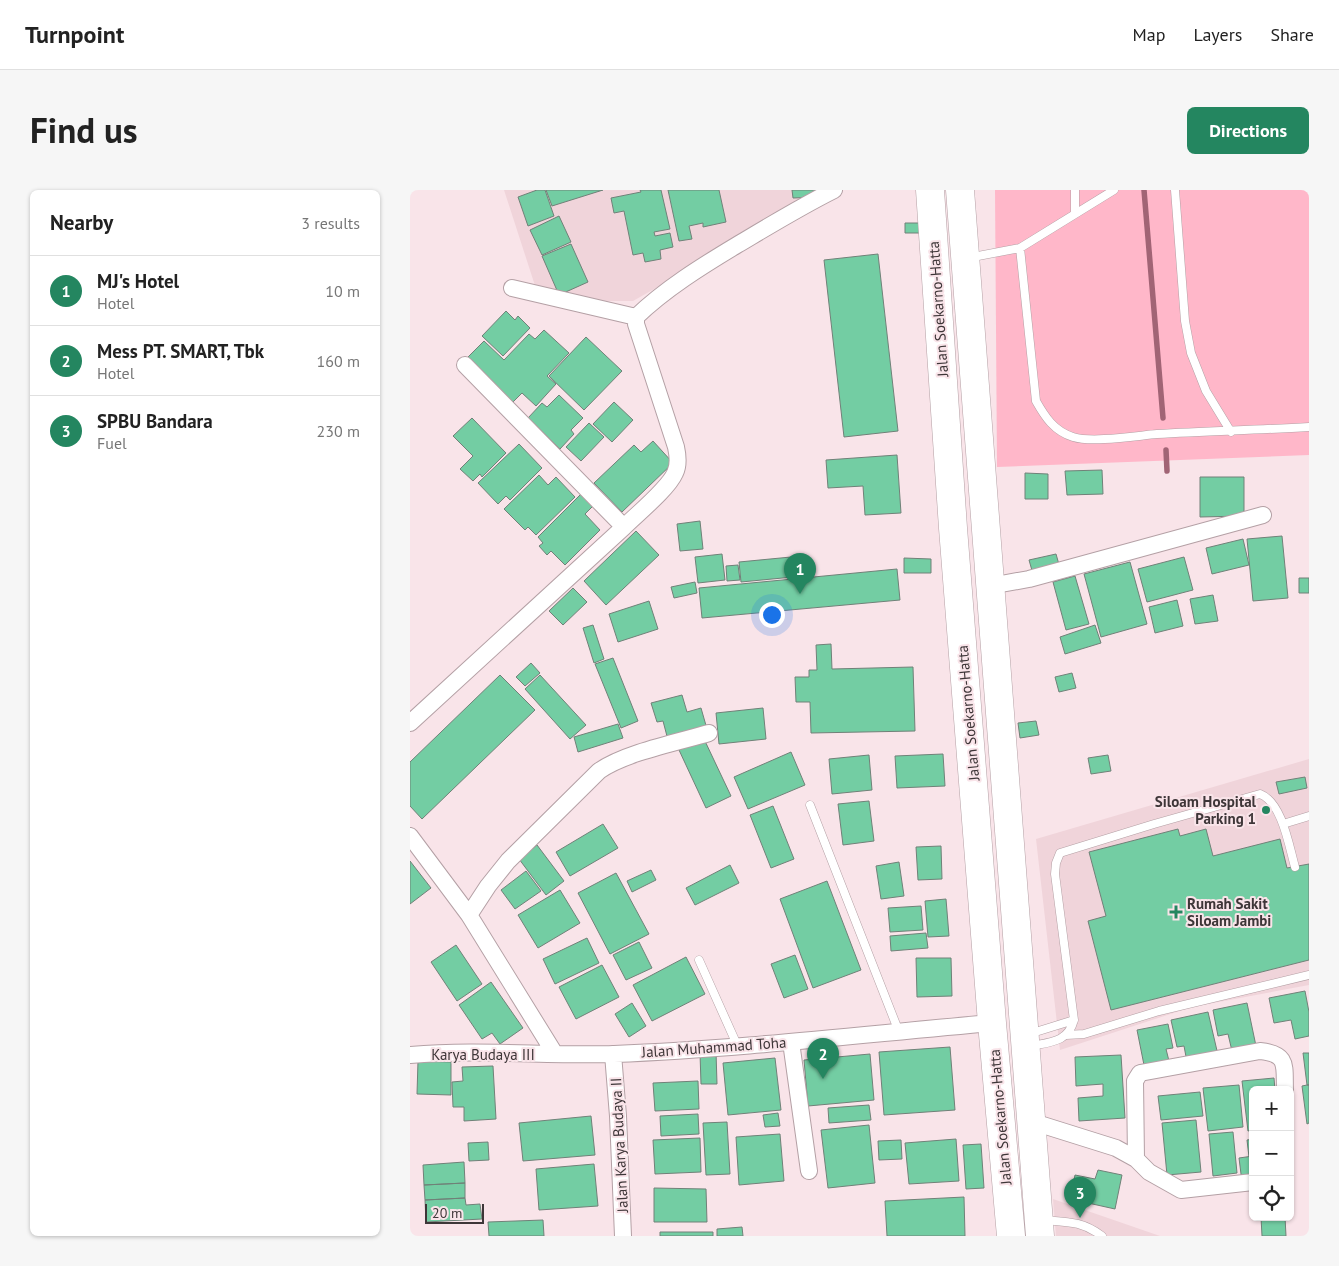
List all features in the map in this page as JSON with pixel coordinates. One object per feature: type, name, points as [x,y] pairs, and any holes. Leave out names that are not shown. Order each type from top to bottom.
[{"type":"highway","name":"Jalan Soekarno-Hatta","points":[[930,190],[953,528],[1000,1128],[1010,1228]]},
{"type":"highway","name":"Jalan Soekarno-Hatta","points":[[960,190],[1039,1228]]},
{"type":"highway","points":[[971,743],[1002,739]]},
{"type":"highway","points":[[1010,1228],[1039,1228]]},
{"type":"street","points":[[410,723],[624,527],[668,483],[675,473],[679,460],[676,447],[636,324],[636,317],[645,308],[703,266],[797,209],[834,190]]},
{"type":"street","points":[[512,288],[636,317]]},
{"type":"street","points":[[465,366],[624,527]]},
{"type":"street","points":[[990,586],[1029,579],[1263,515]]},
{"type":"street","points":[[469,915],[488,886],[508,861],[608,764],[709,733]]},
{"type":"street","points":[[410,836],[469,915],[555,1054]]},
{"type":"street","name":"Jalan Muhammad Toha","points":[[555,1054],[613,1054],[738,1047],[992,1023]]},
{"type":"street","points":[[791,1042],[809,1171]]},
{"type":"street","points":[[1136,1159],[1135,1081],[1140,1073],[1260,1051],[1273,1052],[1280,1056],[1284,1065],[1285,1086]]},
{"type":"street","name":"Karya Budaya III","points":[[410,1056],[555,1054]]},
{"type":"street","name":"Jalan Karya Budaya II","points":[[613,1054],[618,1116],[623,1236]]},
{"type":"street","points":[[1030,1120],[1116,1148],[1136,1159],[1149,1172],[1181,1190],[1249,1182]]},
{"type":"lane","points":[[1075,190],[1075,214]]},
{"type":"lane","points":[[978,256],[1020,248],[1114,190]]},
{"type":"lane","points":[[1175,190],[1185,321],[1191,353],[1206,391],[1231,432]]},
{"type":"lane","points":[[1020,248],[1036,401],[1046,417],[1058,430],[1074,438],[1095,439],[1160,434],[1309,428]]},
{"type":"lane","points":[[1024,1042],[1055,1041],[1066,1035],[1072,1028],[1074,1020],[1056,874],[1056,863],[1060,853],[1260,794],[1266,796],[1271,801],[1283,824],[1295,867]]},
{"type":"lane","points":[[810,805],[899,1032]]},
{"type":"lane","points":[[1283,824],[1309,816]]},
{"type":"lane","points":[[699,960],[738,1047]]},
{"type":"lane","points":[[1066,1035],[1084,1034],[1159,1011],[1309,975]]},
{"type":"lane","points":[[1024,1042],[1050,1027],[1074,1020]]},
{"type":"lane","points":[[1039,1228],[1075,1222],[1090,1227],[1102,1236]]},
{"type":"shaded area","points":[[504,190],[829,190],[633,301],[540,301]]},
{"type":"shaded area","points":[[995,190],[1309,190],[1309,455],[997,467]]},
{"type":"shaded area","name":"Rumah Sakit Siloam Jambi","points":[[1309,759],[1309,985],[1192,1007],[1060,1050],[1036,839]]},
{"type":"shaded area","points":[[1053,1199],[1160,1236],[1056,1236]]},
{"type":"building","points":[[537,190],[545,190],[554,216],[528,226],[518,197]]},
{"type":"building","points":[[546,190],[603,190],[552,206]]},
{"type":"building","points":[[640,190],[661,190],[670,229],[654,232],[655,236],[670,233],[673,247],[660,250],[661,259],[645,262],[643,253],[633,255],[624,211],[614,213],[611,198],[641,192]]},
{"type":"building","points":[[668,190],[719,190],[726,222],[703,227],[703,223],[689,226],[692,239],[679,241]]},
{"type":"building","points":[[792,190],[819,190],[820,197],[793,198]]},
{"type":"building","points":[[559,216],[571,242],[542,255],[530,230]]},
{"type":"building","points":[[905,223],[921,223],[922,233],[905,233]]},
{"type":"building","points":[[571,244],[588,282],[559,295],[542,256]]},
{"type":"building","points":[[878,254],[898,431],[844,437],[824,260]]},
{"type":"building","points":[[506,311],[515,320],[518,316],[530,328],[503,356],[482,336]]},
{"type":"building","points":[[544,330],[569,353],[547,376],[556,384],[536,406],[522,393],[513,402],[467,358],[484,341],[504,360],[529,334],[535,339]]},
{"type":"building","points":[[586,337],[622,371],[584,410],[549,376]]},
{"type":"building","points":[[559,395],[583,418],[571,430],[574,434],[560,449],[528,418],[542,403],[547,407]]},
{"type":"building","points":[[614,402],[633,420],[612,442],[593,424]]},
{"type":"building","points":[[472,418],[506,453],[482,477],[480,474],[473,481],[460,469],[473,456],[453,436]]},
{"type":"building","points":[[589,423],[604,437],[581,461],[566,447]]},
{"type":"building","points":[[653,441],[673,463],[622,512],[594,483],[634,445],[641,452]]},
{"type":"building","points":[[519,444],[542,468],[510,500],[506,496],[498,504],[478,483]]},
{"type":"building","points":[[897,455],[901,513],[865,515],[863,486],[828,488],[826,460]]},
{"type":"building","points":[[1102,470],[1103,494],[1067,495],[1065,471]]},
{"type":"building","points":[[1025,473],[1048,474],[1048,499],[1025,499]]},
{"type":"building","points":[[539,475],[548,485],[556,477],[575,497],[536,535],[528,527],[525,530],[504,509]]},
{"type":"building","points":[[1200,477],[1244,477],[1244,516],[1200,517]]},
{"type":"building","points":[[582,493],[594,505],[585,514],[600,530],[565,565],[551,551],[547,555],[539,546],[543,543],[538,537]]},
{"type":"building","points":[[700,521],[703,549],[680,551],[677,524]]},
{"type":"building","points":[[636,531],[659,555],[606,605],[584,581]]},
{"type":"building","points":[[1282,536],[1288,598],[1253,601],[1247,539]]},
{"type":"building","points":[[1243,539],[1249,565],[1212,574],[1206,548]]},
{"type":"building","points":[[722,554],[725,580],[698,583],[695,557]]},
{"type":"building","points":[[1056,554],[1060,568],[1033,574],[1029,560]]},
{"type":"building","points":[[791,557],[793,577],[741,582],[739,562]]},
{"type":"building","points":[[1184,557],[1193,590],[1147,602],[1138,569]]},
{"type":"building","points":[[904,558],[931,559],[931,573],[904,573]]},
{"type":"building","points":[[1130,562],[1147,624],[1101,637],[1084,574]]},
{"type":"building","points":[[738,565],[740,580],[727,581],[726,566]]},
{"type":"building","points":[[897,569],[900,600],[702,618],[699,588]]},
{"type":"building","points":[[1075,576],[1089,624],[1066,630],[1053,582]]},
{"type":"building","points":[[1299,578],[1309,578],[1309,593],[1299,593]]},
{"type":"building","points":[[695,582],[697,593],[674,598],[671,587]]},
{"type":"building","points":[[573,588],[587,602],[563,625],[549,611]]},
{"type":"building","points":[[1213,595],[1218,621],[1195,624],[1190,599]]},
{"type":"building","points":[[1177,600],[1183,626],[1155,633],[1149,607]]},
{"type":"building","points":[[649,601],[658,629],[618,642],[609,614]]},
{"type":"building","points":[[593,625],[604,659],[594,663],[583,628]]},
{"type":"building","points":[[1095,625],[1101,643],[1065,654],[1060,637]]},
{"type":"building","points":[[831,644],[832,669],[913,667],[915,731],[811,733],[810,702],[796,702],[795,677],[809,677],[809,670],[817,670],[816,645]]},
{"type":"building","points":[[613,658],[638,721],[621,728],[595,664]]},
{"type":"building","points":[[531,663],[540,673],[525,686],[516,677]]},
{"type":"building","points":[[1072,673],[1076,688],[1059,692],[1055,677]]},
{"type":"building","points":[[500,675],[535,710],[422,819],[410,806],[410,762]]},
{"type":"building","points":[[540,675],[586,725],[570,739],[525,689]]},
{"type":"building","points":[[682,695],[687,712],[701,708],[707,729],[668,740],[663,721],[657,722],[651,703]]},
{"type":"building","points":[[763,708],[766,739],[719,744],[716,713]]},
{"type":"building","points":[[1036,721],[1039,735],[1020,738],[1018,723]]},
{"type":"building","points":[[618,724],[623,738],[578,752],[574,737]]},
{"type":"building","points":[[704,739],[731,796],[706,808],[679,750]]},
{"type":"building","points":[[791,752],[805,785],[748,809],[734,777]]},
{"type":"building","points":[[943,754],[945,786],[897,788],[895,756]]},
{"type":"building","points":[[869,755],[872,790],[832,794],[829,759]]},
{"type":"building","points":[[1108,755],[1111,771],[1091,774],[1088,758]]},
{"type":"building","points":[[1305,777],[1307,788],[1279,794],[1276,782]]},
{"type":"building","points":[[869,801],[874,841],[843,845],[838,804]]},
{"type":"building","points":[[773,806],[794,859],[771,868],[750,815]]},
{"type":"building","points":[[603,824],[618,848],[570,876],[556,852]]},
{"type":"building","points":[[1178,829],[1180,836],[1206,829],[1213,856],[1280,839],[1287,868],[1309,864],[1309,960],[1111,1010],[1088,921],[1106,916],[1089,852]]},
{"type":"building","points":[[537,845],[564,881],[546,895],[519,859]]},
{"type":"building","points":[[941,846],[942,879],[918,880],[916,847]]},
{"type":"building","points":[[410,861],[431,888],[410,904]]},
{"type":"building","points":[[899,862],[904,896],[881,899],[876,866]]},
{"type":"building","points":[[730,865],[739,883],[695,905],[686,888]]},
{"type":"building","points":[[651,870],[656,880],[632,892],[627,881]]},
{"type":"building","points":[[526,871],[541,891],[515,909],[501,890]]},
{"type":"building","points":[[616,873],[649,934],[610,954],[578,893]]},
{"type":"building","points":[[827,881],[861,970],[813,988],[780,899]]},
{"type":"building","points":[[560,890],[580,923],[538,948],[518,915]]},
{"type":"building","points":[[946,899],[949,936],[928,937],[925,901]]},
{"type":"building","points":[[921,906],[923,930],[890,932],[888,908]]},
{"type":"building","points":[[926,933],[928,948],[891,951],[890,936]]},
{"type":"building","points":[[587,938],[599,963],[555,984],[543,959]]},
{"type":"building","points":[[639,942],[652,968],[626,980],[613,955]]},
{"type":"building","points":[[456,945],[482,984],[457,1001],[431,962]]},
{"type":"building","points":[[795,955],[808,989],[784,998],[771,964]]},
{"type":"building","points":[[686,957],[705,994],[652,1021],[633,985]]},
{"type":"building","points":[[916,958],[951,958],[952,996],[917,997]]},
{"type":"building","points":[[602,965],[619,997],[576,1019],[559,987]]},
{"type":"building","points":[[491,982],[523,1028],[500,1044],[492,1033],[482,1039],[459,1005]]},
{"type":"building","points":[[1305,991],[1309,1012],[1309,1036],[1295,1039],[1291,1020],[1274,1023],[1269,998]]},
{"type":"building","points":[[632,1003],[646,1026],[629,1037],[615,1014]]},
{"type":"building","points":[[1247,1003],[1256,1046],[1232,1051],[1228,1034],[1218,1036],[1213,1010]]},
{"type":"building","points":[[1208,1012],[1218,1055],[1187,1062],[1184,1046],[1177,1047],[1171,1020]]},
{"type":"building","points":[[1168,1024],[1173,1048],[1166,1049],[1170,1065],[1145,1070],[1137,1030]]},
{"type":"building","points":[[950,1047],[955,1110],[884,1115],[879,1052]]},
{"type":"building","points":[[716,1052],[717,1084],[701,1084],[700,1053]]},
{"type":"building","points":[[1303,1053],[1309,1053],[1309,1085],[1307,1085]]},
{"type":"building","points":[[870,1054],[874,1100],[808,1106],[804,1060]]},
{"type":"building","points":[[1121,1055],[1125,1118],[1079,1121],[1078,1098],[1103,1096],[1103,1084],[1076,1086],[1075,1057]]},
{"type":"building","points":[[775,1058],[781,1110],[728,1115],[723,1063]]},
{"type":"building","points":[[418,1061],[451,1062],[451,1095],[417,1094]]},
{"type":"building","points":[[493,1066],[496,1119],[464,1121],[464,1107],[453,1107],[452,1082],[463,1081],[462,1067]]},
{"type":"building","points":[[1274,1078],[1275,1086],[1249,1086],[1248,1131],[1242,1081]]},
{"type":"building","points":[[698,1081],[699,1109],[655,1111],[653,1083]]},
{"type":"building","points":[[1239,1085],[1243,1127],[1208,1131],[1203,1088]]},
{"type":"building","points":[[1309,1085],[1309,1123],[1307,1124],[1302,1086]]},
{"type":"building","points":[[1200,1092],[1203,1116],[1161,1120],[1158,1096]]},
{"type":"building","points":[[869,1105],[871,1120],[829,1123],[828,1108]]},
{"type":"building","points":[[778,1113],[780,1126],[765,1127],[763,1115]]},
{"type":"building","points":[[698,1114],[699,1134],[661,1136],[660,1116]]},
{"type":"building","points":[[591,1116],[595,1155],[523,1161],[519,1123]]},
{"type":"building","points":[[1196,1120],[1201,1172],[1167,1175],[1162,1123]]},
{"type":"building","points":[[727,1122],[730,1174],[706,1175],[703,1123]]},
{"type":"building","points":[[869,1125],[875,1183],[828,1188],[821,1130]]},
{"type":"building","points":[[1233,1132],[1237,1173],[1213,1176],[1209,1134]]},
{"type":"building","points":[[780,1134],[784,1181],[739,1185],[736,1137]]},
{"type":"building","points":[[700,1138],[701,1172],[655,1174],[653,1140]]},
{"type":"building","points":[[956,1139],[959,1181],[909,1184],[905,1143]]},
{"type":"building","points":[[901,1140],[902,1159],[879,1160],[878,1141]]},
{"type":"building","points":[[1247,1140],[1249,1140],[1249,1157]]},
{"type":"building","points":[[488,1142],[489,1160],[469,1161],[468,1143]]},
{"type":"building","points":[[981,1144],[984,1188],[966,1189],[963,1145]]},
{"type":"building","points":[[1249,1157],[1249,1181],[1242,1182],[1239,1158]]},
{"type":"building","points":[[464,1162],[465,1183],[424,1185],[423,1165]]},
{"type":"building","points":[[594,1164],[598,1206],[539,1210],[536,1169]]},
{"type":"building","points":[[1098,1170],[1122,1175],[1115,1209],[1070,1199],[1075,1175],[1095,1179]]},
{"type":"building","points":[[465,1183],[465,1198],[425,1200],[424,1185]]},
{"type":"building","points":[[654,1188],[706,1189],[707,1222],[654,1222]]},
{"type":"building","points":[[964,1197],[965,1236],[887,1236],[885,1201]]},
{"type":"building","points":[[465,1198],[466,1205],[480,1204],[482,1219],[426,1222],[425,1200]]},
{"type":"building","points":[[543,1220],[544,1236],[489,1236],[488,1222]]},
{"type":"building","points":[[1261,1221],[1285,1221],[1286,1236],[1262,1236]]},
{"type":"building","points":[[742,1227],[743,1236],[717,1236],[717,1229]]},
{"type":"building","points":[[660,1232],[713,1232],[713,1236],[660,1236]]},
{"type":"waterway","points":[[1144,190],[1163,418]]},
{"type":"waterway","points":[[1166,450],[1167,471]]},
{"type":"place","name":"MJ's Hotel","points":[[800,594]]},
{"type":"place","name":"Siloam Hospital Parking 1","points":[[1266,810]]},
{"type":"place","name":"Rumah Sakit Siloam Jambi","points":[[1176,912]]},
{"type":"place","name":"Mess PT. SMART, Tbk","points":[[823,1079]]},
{"type":"place","name":"SPBU Bandara","points":[[1080,1218]]}]
